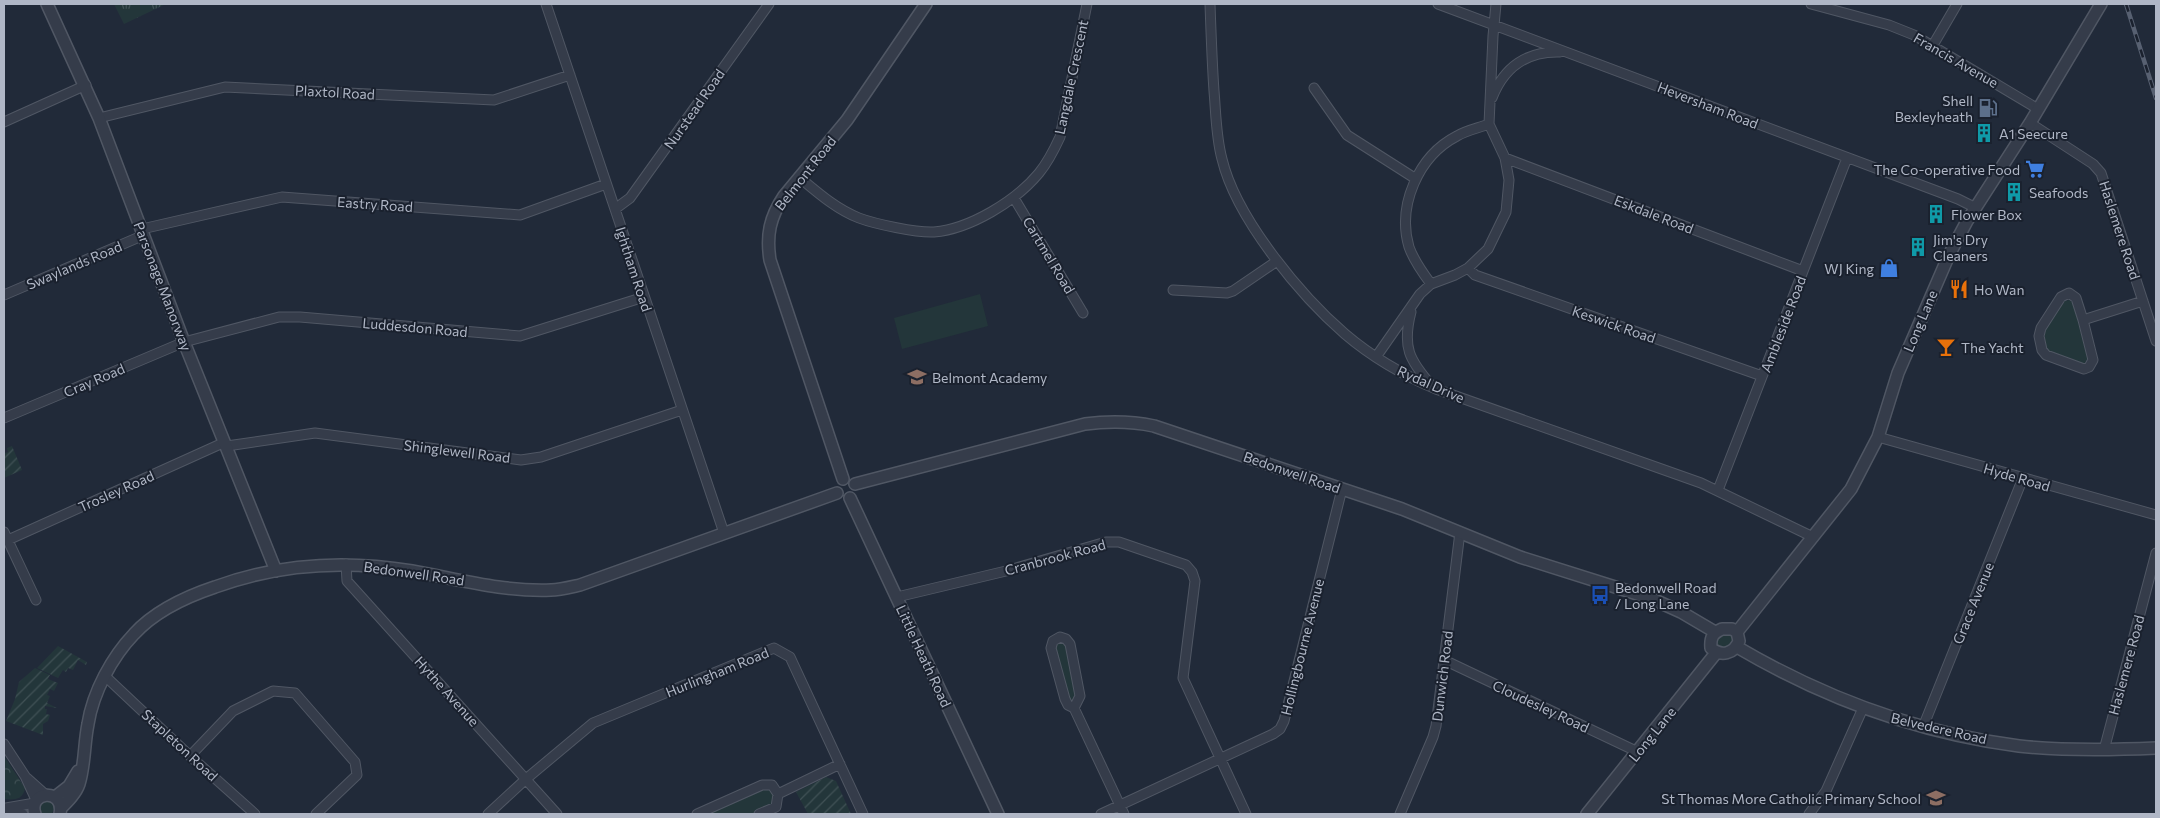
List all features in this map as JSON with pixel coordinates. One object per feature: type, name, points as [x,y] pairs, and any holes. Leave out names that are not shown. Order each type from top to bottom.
[{"type":"street","name":"Parsonage Manorway","points":[[47,4],[86,85],[184,342],[276,571]]},
{"type":"street","name":"Ightham Road","points":[[546,4],[724,533]]},
{"type":"street","name":"Nurstead Road","points":[[615,209],[630,198],[769,4]]},
{"type":"street","name":"Belmont Road","points":[[843,478],[770,260],[768,244],[771,219],[780,202],[798,177],[847,120],[926,4]]},
{"type":"street","name":"Langdale Crescent","points":[[798,177],[829,202],[859,218],[907,229],[933,232],[959,227],[991,212],[1014,198],[1039,174],[1052,155],[1060,137],[1087,4]]},
{"type":"street","name":"Rydal Drive","points":[[1210,4],[1216,128],[1222,159],[1231,186],[1256,232],[1276,261],[1345,334],[1405,376],[1436,389],[1718,490],[1814,537]]},
{"type":"street","name":"Heversham Road","points":[[1438,4],[1958,198],[1976,208]]},
{"type":"street","points":[[1376,357],[1420,294],[1431,284],[1456,275],[1468,268],[1488,249],[1506,212],[1509,180],[1505,158],[1489,124],[1496,4]]},
{"type":"street","name":"Francis Avenue","points":[[1811,4],[1889,25],[1933,45],[2038,109]]},
{"type":"street","points":[[1933,45],[1957,4]]},
{"type":"street","name":"Long Lane","points":[[1737,632],[1851,489],[1878,438],[1898,373],[1949,255],[2099,6]]},
{"type":"street","points":[[1490,103],[1502,77],[1516,63],[1525,58],[1543,53],[1568,52]]},
{"type":"street","name":"Plaxtol Road","points":[[99,118],[225,87],[494,100],[570,75]]},
{"type":"street","points":[[4,122],[86,85]]},
{"type":"street","points":[[1314,88],[1347,135],[1416,179]]},
{"type":"street","name":"Haslemere Road","points":[[2030,123],[2093,164],[2101,173],[2156,341]]},
{"type":"street","points":[[1431,284],[1417,266],[1406,230],[1407,205],[1416,179],[1432,155],[1444,144],[1457,135],[1489,124]]},
{"type":"street","name":"Eskdale Road","points":[[1505,158],[1803,271]]},
{"type":"street","name":"Ambleside Road","points":[[1718,490],[1847,158]]},
{"type":"street","name":"Eastry Road","points":[[143,232],[282,197],[520,215],[606,184]]},
{"type":"street","name":"Cartmel Road","points":[[1014,198],[1083,313]]},
{"type":"street","name":"Swaylands Road","points":[[4,295],[143,232]]},
{"type":"street","points":[[1173,290],[1227,293],[1233,291],[1276,261]]},
{"type":"street","name":"Keswick Road","points":[[1468,268],[1475,275],[1762,376]]},
{"type":"street","points":[[2069,293],[2076,298],[2082,320],[2093,360],[2089,367],[2084,369],[2046,355],[2042,350],[2039,336],[2041,328],[2061,297],[2069,293]]},
{"type":"street","name":"Luddesdon Road","points":[[184,342],[280,317],[300,317],[520,336],[644,297]]},
{"type":"street","points":[[2082,320],[2143,301]]},
{"type":"street","points":[[1412,307],[1406,330],[1409,354],[1419,371],[1436,389]]},
{"type":"street","name":"Cray Road","points":[[4,418],[184,342]]},
{"type":"street","name":"Shinglewell Road","points":[[226,444],[315,433],[521,460],[541,457],[682,410]]},
{"type":"street","name":"Bedonwell Road","points":[[855,484],[1085,424],[1114,420],[1154,426],[1402,509],[1520,557],[1650,598],[1681,612],[1715,632]]},
{"type":"street","name":"Hyde Road","points":[[1878,438],[2156,516]]},
{"type":"street","name":"Trosley Road","points":[[6,536],[226,444]]},
{"type":"street","points":[[843,478],[852,480],[855,484],[855,493],[850,498],[842,498],[837,493],[836,485],[843,478]]},
{"type":"street","name":"Grace Avenue","points":[[1923,727],[2023,478]]},
{"type":"street","name":"Hollingbourne Avenue","points":[[1101,814],[1273,734],[1280,729],[1284,721],[1342,489]]},
{"type":"street","name":"Bedonwell Road","points":[[61,811],[79,784],[88,722],[105,676],[132,635],[148,619],[195,594],[240,579],[276,571],[306,566],[346,564],[411,571],[513,590],[552,590],[580,585],[837,493]]},
{"type":"street","name":"Little Heath Road","points":[[850,498],[998,814]]},
{"type":"street","name":"Dunwich Road","points":[[1400,814],[1433,737],[1460,532]]},
{"type":"street","points":[[6,536],[36,600]]},
{"type":"street","name":"Cranbrook Road","points":[[897,597],[1006,571],[1106,542],[1119,542],[1186,565],[1192,572],[1195,582],[1184,678],[1246,814]]},
{"type":"street","name":"Haslemere Road","points":[[2104,750],[2154,572],[2156,553]]},
{"type":"street","name":"Hythe Avenue","points":[[346,564],[347,581],[557,814]]},
{"type":"street","points":[[1722,629],[1732,629],[1737,632],[1739,641],[1737,647],[1722,654],[1716,653],[1711,648],[1710,639],[1715,632],[1722,629]]},
{"type":"street","points":[[1074,708],[1080,696],[1070,644],[1066,639],[1060,637],[1053,641],[1051,648],[1065,699],[1068,705],[1074,708],[1124,814]]},
{"type":"street","name":"Belvedere Road","points":[[1737,647],[1815,688],[1863,708],[1923,727],[2019,746],[2104,750],[2156,748]]},
{"type":"street","name":"Hurlingham Road","points":[[526,779],[593,723],[774,648],[790,657],[863,814]]},
{"type":"street","name":"Long Lane","points":[[1587,814],[1716,653]]},
{"type":"street","name":"Cloudesley Road","points":[[1444,660],[1638,752]]},
{"type":"street","name":"Stapleton Road","points":[[105,676],[255,814]]},
{"type":"street","points":[[190,756],[233,711],[274,691],[295,693],[356,762],[357,775],[316,814]]},
{"type":"street","points":[[1809,814],[1826,791],[1863,708]]},
{"type":"street","points":[[4,744],[25,776],[35,806],[5,808]]},
{"type":"street","points":[[778,794],[840,764]]},
{"type":"street","name":"Bedonwell Road","points":[[35,806],[69,786],[82,765]]},
{"type":"street","points":[[25,776],[50,796]]},
{"type":"street","points":[[488,814],[526,779]]},
{"type":"street","points":[[698,814],[762,785],[772,785],[778,794],[776,807],[759,814]]},
{"type":"street","name":"Bedonwell Road","points":[[50,796],[59,801],[61,811]]},
{"type":"street","points":[[5,808],[23,814]]},
{"type":"green space","points":[[114,4],[166,4],[124,24]]},
{"type":"green space","points":[[980,294],[988,326],[902,349],[894,318]]},
{"type":"green space","points":[[2070,300],[2074,304],[2088,358],[2084,364],[2048,352],[2045,344],[2045,331],[2051,319],[2064,301]]},
{"type":"green space","points":[[12,446],[22,470],[4,478],[4,449],[5,453],[8,452],[7,448]]},
{"type":"green space","points":[[1727,633],[1733,637],[1730,646],[1721,649],[1715,645],[1717,637]]},
{"type":"green space","points":[[1060,640],[1066,643],[1077,696],[1074,702],[1068,699],[1054,646]]},
{"type":"green space","points":[[58,646],[87,662],[86,665],[78,660],[73,670],[68,668],[66,672],[63,670],[58,678],[37,668]]},
{"type":"green space","points":[[35,668],[50,675],[48,679],[58,683],[54,691],[50,689],[47,695],[50,696],[47,703],[57,708],[45,706],[45,709],[47,709],[46,714],[50,715],[48,721],[43,724],[43,735],[6,721],[15,699],[19,682]]},
{"type":"green space","points":[[4,756],[25,788],[20,797],[4,799]]},
{"type":"green space","points":[[826,777],[836,781],[851,814],[808,814],[796,792]]},
{"type":"green space","points":[[772,785],[776,807],[759,814],[697,814]]},
{"type":"green space","points":[[47,801],[52,803],[54,808],[52,813],[47,815],[42,813],[40,808],[42,803]]},
{"type":"railway","points":[[2126,4],[2156,98]]},
{"type":"place","name":"Shell Bexleyheath","points":[[1988,108]]},
{"type":"place","name":"A1 Seecure","points":[[1984,133]]},
{"type":"place","name":"The Co-operative Food","points":[[2035,169]]},
{"type":"place","name":"Seafoods","points":[[2014,192]]},
{"type":"place","name":"Flower Box","points":[[1936,214]]},
{"type":"place","name":"Jim's Dry Cleaners","points":[[1918,247]]},
{"type":"place","name":"WJ King","points":[[1889,268]]},
{"type":"place","name":"Ho Wan","points":[[1959,289]]},
{"type":"place","name":"The Yacht","points":[[1946,347]]},
{"type":"place","name":"Belmont Academy","points":[[917,377]]},
{"type":"place","name":"Bedonwell Road / Long Lane","points":[[1600,595]]},
{"type":"place","name":"St Thomas More Catholic Primary School","points":[[1936,798]]}]
